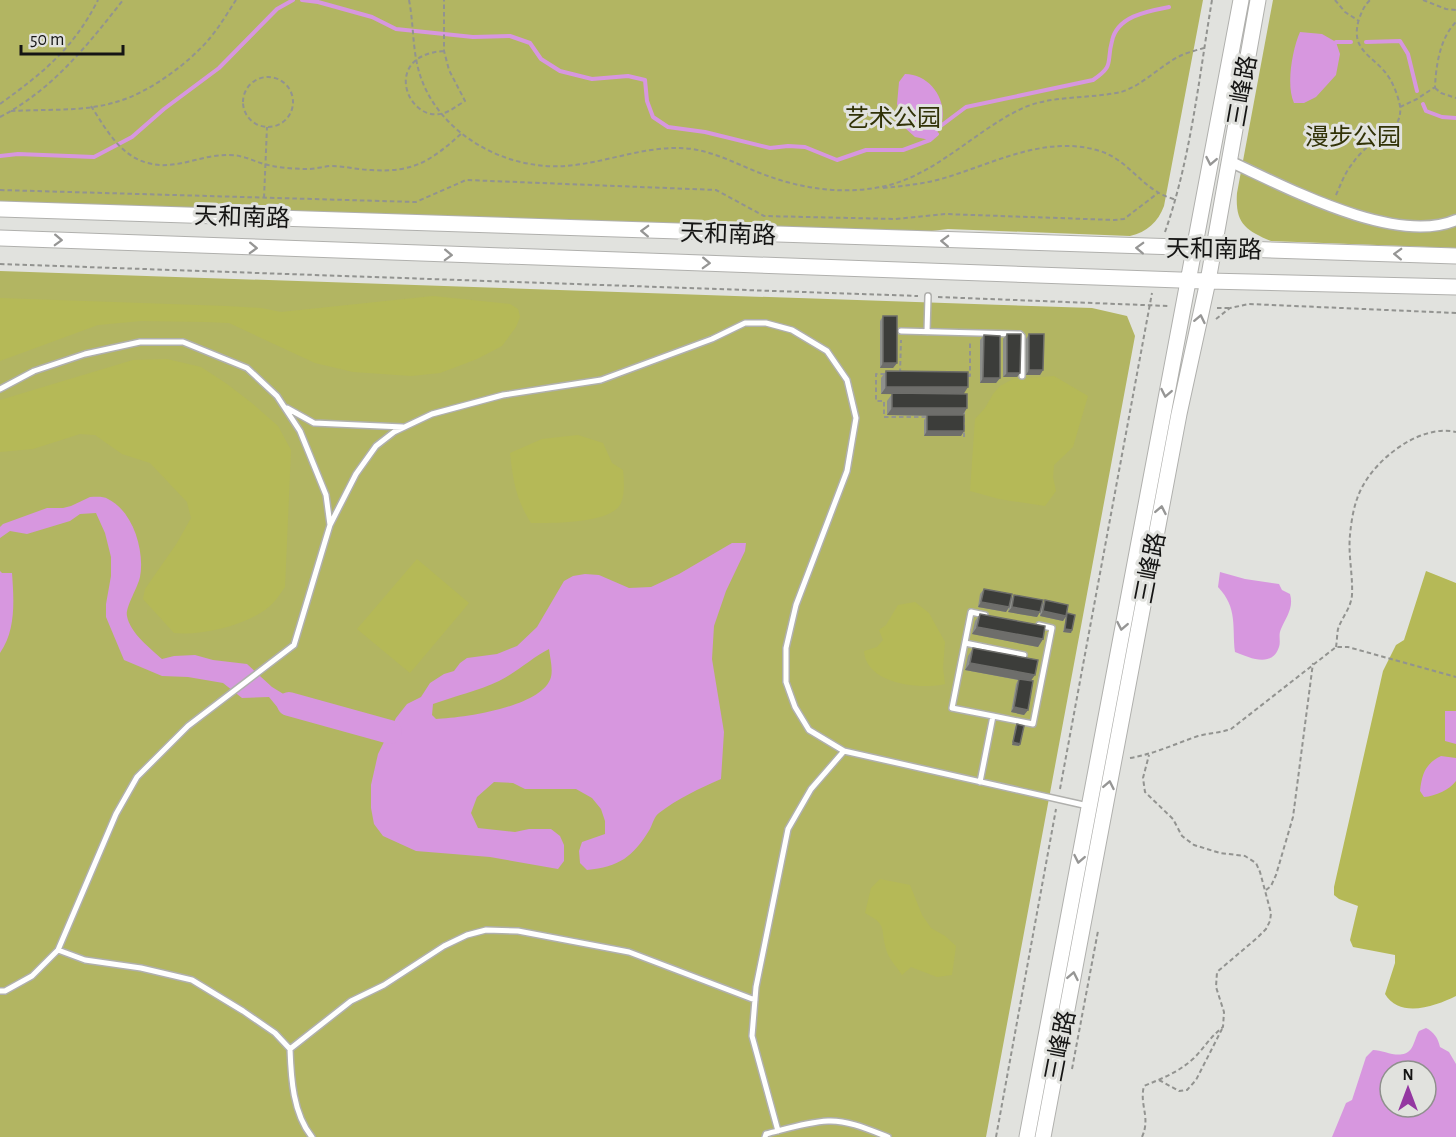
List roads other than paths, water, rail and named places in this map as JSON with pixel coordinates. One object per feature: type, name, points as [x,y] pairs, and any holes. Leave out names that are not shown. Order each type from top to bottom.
[{"type":"street","name":"三峰路","points":[[1027,1137],[1240,0]]},
{"type":"street","name":"三峰路","points":[[1043,1137],[1179,414],[1208,281],[1258,0]]},
{"type":"street","points":[[1229,161],[1364,219],[1407,226],[1446,224],[1456,220]]},
{"type":"street","name":"天和南路","points":[[0,209],[1456,256]]},
{"type":"street","name":"天和南路","points":[[0,238],[1208,281],[1456,287]]},
{"type":"lane","points":[[927,332],[928,296]]},
{"type":"lane","points":[[0,991],[5,991],[32,976],[58,950],[116,814],[137,777],[188,726],[294,645],[330,525],[356,474],[376,446],[394,432],[432,414],[503,395],[601,380],[712,339],[745,323],[766,323],[792,330],[827,351],[847,380],[856,418],[847,471],[796,605],[786,648],[786,682],[795,708],[809,730],[844,752],[1105,810]]},
{"type":"lane","points":[[901,331],[1020,334],[1023,336],[1022,376]]},
{"type":"lane","points":[[0,389],[34,371],[85,354],[140,342],[183,342],[247,368],[278,396],[300,431],[326,495],[330,525]]},
{"type":"lane","points":[[284,407],[314,423],[404,427]]},
{"type":"lane","points":[[994,617],[971,612],[952,708],[1033,724],[1052,628],[1029,623]]},
{"type":"lane","points":[[965,643],[1024,655]]},
{"type":"lane","points":[[980,782],[993,716]]},
{"type":"lane","points":[[778,1131],[752,1036],[755,1000],[788,829],[811,789],[844,752]]},
{"type":"lane","points":[[290,1049],[351,1001],[384,985],[444,945],[486,930],[518,931],[629,952],[755,1000]]},
{"type":"lane","points":[[58,950],[85,960],[141,968],[192,980],[275,1033],[290,1049],[291,1082],[304,1128],[312,1137]]},
{"type":"lane","points":[[765,1137],[766,1134],[829,1121],[864,1128],[888,1137]]},
{"type":"waterway","points":[[0,156],[18,154],[94,157],[132,137],[164,109],[219,68],[277,9],[293,0]]},
{"type":"waterway","points":[[302,0],[318,2],[372,17],[396,29],[473,37],[510,36],[530,43],[541,59],[560,71],[592,79],[628,76],[645,80],[647,101],[653,117],[668,127],[705,132],[770,148],[805,147],[837,160],[866,150],[903,150],[930,140],[937,134]]},
{"type":"waterway","points":[[942,125],[966,107],[1093,80],[1107,67],[1112,41],[1120,26],[1134,16],[1169,7]]},
{"type":"waterway","points":[[1366,42],[1400,41],[1408,54],[1417,91]]},
{"type":"waterway","points":[[1336,42],[1351,42]]},
{"type":"waterway","points":[[1423,104],[1426,111],[1442,117],[1456,118]]},
{"type":"waterway","points":[[289,704],[390,732]]},
{"type":"park label","name":"艺术公园","points":[[893,118]]},
{"type":"park label","name":"漫步公园","points":[[1353,137]]}]
